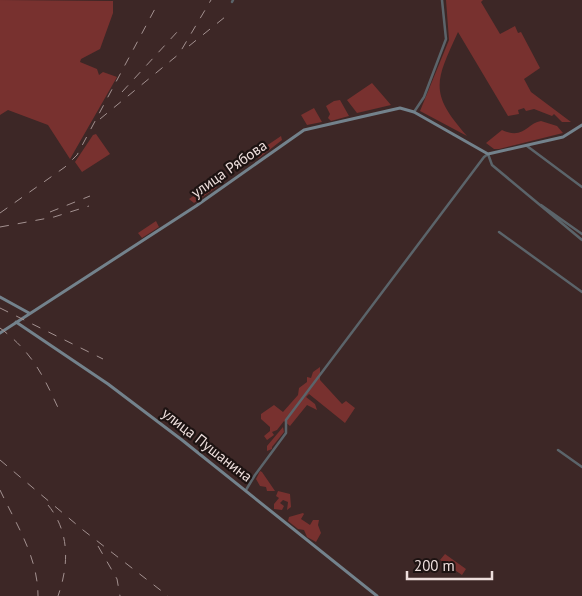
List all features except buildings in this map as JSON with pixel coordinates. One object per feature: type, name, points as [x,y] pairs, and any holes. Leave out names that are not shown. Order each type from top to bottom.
[{"type":"street","points":[[414,112],[424,97],[446,39],[442,0]]},
{"type":"street","name":"улица Рябова","points":[[0,333],[196,206],[304,130],[400,108],[414,112],[488,154]]},
{"type":"street","points":[[246,490],[286,432],[286,420],[484,157],[488,154],[563,137],[582,125]]},
{"type":"street","points":[[527,146],[582,187]]},
{"type":"street","points":[[488,154],[492,165],[582,240]]},
{"type":"street","points":[[531,198],[582,234]]},
{"type":"street","points":[[499,232],[582,292]]},
{"type":"street","points":[[0,297],[29,313]]},
{"type":"street","name":"улица Пушанина","points":[[16,322],[108,384],[246,490],[377,596]]},
{"type":"street","points":[[558,450],[582,467]]},
{"type":"shaded area","points":[[0,0],[113,1],[113,13],[100,49],[81,59],[80,62],[97,69],[99,75],[103,72],[117,77],[70,159],[48,125],[8,110],[0,115]]},
{"type":"shaded area","points":[[446,0],[483,0],[481,2],[500,34],[515,26],[518,33],[521,32],[540,68],[524,79],[531,92],[571,122],[562,122],[554,114],[552,116],[534,109],[526,111],[524,108],[518,110],[519,114],[508,116],[458,32],[444,63],[440,87],[441,97],[446,109],[467,136],[420,111],[449,40]]},
{"type":"shaded area","points":[[372,83],[391,105],[357,113],[347,100]]},
{"type":"shaded area","points":[[340,100],[349,116],[331,121],[328,118],[330,114],[326,106]]},
{"type":"shaded area","points":[[314,108],[322,122],[307,125],[301,115]]},
{"type":"shaded area","points":[[541,121],[557,126],[563,133],[499,149],[494,149],[486,143],[502,130],[509,133],[520,132]]},
{"type":"shaded area","points":[[96,134],[110,154],[82,172],[75,162],[93,135]]},
{"type":"shaded area","points":[[281,136],[282,140],[259,158],[253,155]]},
{"type":"shaded area","points":[[214,182],[217,187],[194,203],[189,199]]},
{"type":"shaded area","points":[[156,221],[159,227],[142,238],[138,233]]},
{"type":"shaded area","points":[[320,367],[320,380],[342,404],[346,401],[355,408],[345,423],[309,394],[306,397],[315,404],[317,410],[307,405],[290,426],[284,421],[277,430],[272,432],[274,435],[267,440],[264,436],[270,431],[270,427],[261,419],[261,414],[274,405],[283,412],[298,395],[299,388],[307,382],[307,377],[311,378],[313,372]]},
{"type":"shaded area","points":[[283,427],[284,432],[272,449],[267,451],[267,446]]},
{"type":"shaded area","points":[[260,471],[275,491],[267,491],[266,487],[260,486],[256,479]]},
{"type":"shaded area","points":[[278,491],[290,494],[291,507],[287,510],[288,502],[283,500],[280,503],[284,506],[282,510],[274,509],[274,504],[279,498],[276,496]]},
{"type":"shaded area","points":[[303,513],[301,519],[310,525],[313,520],[319,520],[318,525],[321,533],[316,542],[307,537],[304,530],[298,529],[288,521],[289,517]]},
{"type":"shaded area","points":[[445,554],[466,569],[462,575],[440,560]]},
{"type":"railway","points":[[100,119],[179,54],[211,0]]},
{"type":"railway","points":[[0,213],[65,167],[77,155],[157,5]]},
{"type":"railway","points":[[189,46],[225,17]]},
{"type":"railway","points":[[122,92],[178,31]]},
{"type":"railway","points":[[50,212],[90,196]]},
{"type":"railway","points":[[0,227],[54,217],[89,206]]},
{"type":"railway","points":[[0,308],[103,359]]},
{"type":"railway","points":[[0,328],[21,346],[29,356],[48,387],[60,412]]},
{"type":"railway","points":[[0,460],[83,530],[168,596]]},
{"type":"railway","points":[[0,490],[30,554],[37,582],[38,596]]},
{"type":"railway","points":[[48,505],[55,515],[64,537],[64,572],[58,596]]},
{"type":"railway","points":[[98,546],[117,579],[120,596]]}]
